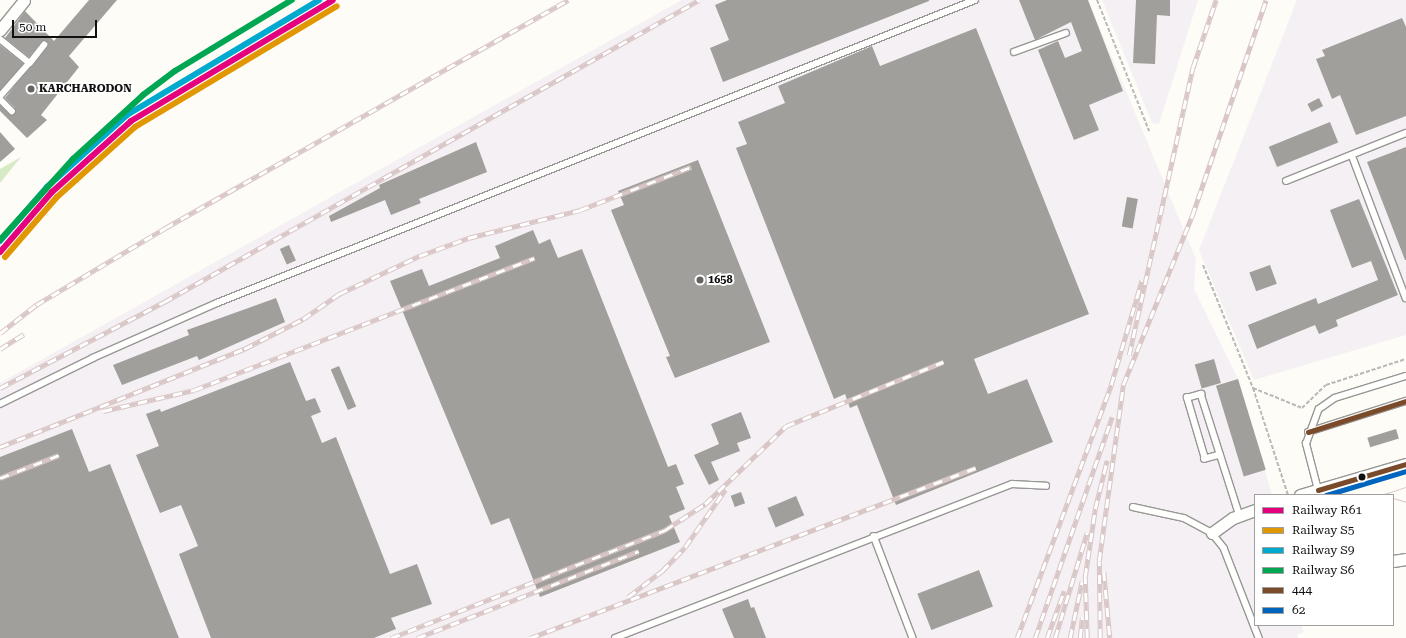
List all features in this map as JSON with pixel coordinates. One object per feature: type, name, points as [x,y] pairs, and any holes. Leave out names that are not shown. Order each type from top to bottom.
[{"type":"street","points":[[0,30],[24,0]]},
{"type":"street","points":[[1304,494],[1406,464]]},
{"type":"street","points":[[1212,533],[1240,516],[1254,510]]},
{"type":"street","points":[[1394,561],[1406,559]]},
{"type":"lane","points":[[0,404],[93,358],[217,303],[975,0]]},
{"type":"lane","points":[[1014,52],[1066,33]]},
{"type":"lane","points":[[0,39],[30,63]]},
{"type":"lane","points":[[12,111],[0,98],[44,45]]},
{"type":"lane","points":[[1286,181],[1406,133]]},
{"type":"lane","points":[[1352,155],[1406,298]]},
{"type":"lane","points":[[1318,490],[1307,451],[1308,432],[1325,403],[1406,376]]},
{"type":"lane","points":[[1220,455],[1205,459],[1187,398],[1201,394],[1240,516]]},
{"type":"lane","points":[[1308,432],[1406,401]]},
{"type":"lane","points":[[615,638],[874,536],[1012,484],[1046,486]]},
{"type":"lane","points":[[1133,507],[1184,518],[1212,533],[1224,548],[1254,625]]},
{"type":"lane","points":[[874,536],[913,638]]},
{"type":"lane","points":[[1254,626],[1259,638]]},
{"type":"path","points":[[1097,0],[1149,132]]},
{"type":"path","points":[[1203,266],[1253,388],[1288,494]]},
{"type":"path","points":[[1253,388],[1302,408],[1326,385],[1406,360]]},
{"type":"shaded area","points":[[682,0],[1088,0],[1196,259],[1194,289],[1238,379],[1272,494],[1254,494],[1254,626],[1301,626],[1304,632],[1297,635],[1298,638],[0,638],[0,383]]},
{"type":"shaded area","points":[[1102,0],[1198,0],[1159,124],[1152,123]]},
{"type":"shaded area","points":[[1297,0],[1406,0],[1406,335],[1254,380],[1199,250]]},
{"type":"green space","points":[[21,157],[0,183],[0,169]]},
{"type":"building","name":"KARCHARODON","points":[[89,0],[117,0],[69,56],[79,67],[41,115],[47,120],[27,138],[0,111],[0,105],[11,115],[15,114],[15,108],[5,98],[48,44],[42,41],[29,57],[5,38],[25,11],[54,41]]},
{"type":"building","points":[[727,0],[929,1],[723,82],[710,48],[729,40],[715,5]]},
{"type":"building","points":[[1019,0],[1088,0],[1123,91],[1089,105],[1099,130],[1074,140],[1038,50],[1058,41],[1065,58],[1082,51],[1071,22],[1035,40]]},
{"type":"building","points":[[1136,0],[1170,0],[1170,16],[1157,15],[1155,64],[1133,63]]},
{"type":"building","points":[[1402,18],[1406,27],[1406,116],[1356,135],[1340,95],[1332,99],[1316,59],[1325,56],[1322,50]]},
{"type":"building","points":[[976,28],[1089,314],[974,359],[988,394],[1027,379],[1053,442],[896,505],[857,405],[850,408],[845,394],[834,399],[736,148],[747,144],[738,122],[785,103],[778,86],[872,46],[880,66]]},
{"type":"building","points":[[0,45],[24,64],[0,91]]},
{"type":"building","points":[[1319,98],[1323,106],[1312,112],[1307,104]]},
{"type":"building","points":[[1330,122],[1338,142],[1277,167],[1269,147]]},
{"type":"building","points":[[0,132],[15,149],[0,162]]},
{"type":"building","points":[[476,142],[487,172],[419,199],[421,203],[391,215],[385,200],[331,222],[329,216],[380,188],[379,185]]},
{"type":"building","points":[[1406,147],[1406,260],[1405,260],[1367,162]]},
{"type":"building","points":[[698,160],[770,342],[675,378],[666,357],[670,356],[611,210],[624,205],[618,191]]},
{"type":"building","points":[[1127,197],[1138,199],[1133,228],[1122,227]]},
{"type":"building","points":[[1359,199],[1398,295],[1336,320],[1338,326],[1319,334],[1315,325],[1257,349],[1248,325],[1316,298],[1318,304],[1378,280],[1371,261],[1352,268],[1330,210]]},
{"type":"building","points":[[533,230],[539,244],[550,239],[558,258],[582,249],[668,467],[676,464],[684,484],[676,487],[685,509],[669,516],[680,542],[540,597],[509,518],[491,525],[390,281],[422,269],[429,286],[500,258],[495,246]]},
{"type":"building","points":[[289,245],[296,261],[287,265],[280,249]]},
{"type":"building","points":[[1270,265],[1277,284],[1256,291],[1249,273]]},
{"type":"building","points":[[276,298],[285,322],[199,360],[197,356],[122,385],[113,365],[189,335],[187,330]]},
{"type":"building","points":[[1214,359],[1221,383],[1202,389],[1195,365]]},
{"type":"building","points":[[290,362],[306,401],[315,398],[321,412],[311,416],[322,443],[336,437],[390,574],[417,564],[432,604],[391,618],[396,629],[374,638],[211,638],[179,554],[198,546],[181,505],[160,513],[136,455],[159,446],[146,414],[160,409],[161,412]]},
{"type":"building","points":[[339,366],[356,407],[348,410],[331,370]]},
{"type":"building","points":[[1238,379],[1266,470],[1244,477],[1216,386]]},
{"type":"building","points":[[741,412],[751,438],[737,443],[740,451],[711,462],[719,480],[709,485],[694,455],[719,444],[711,424]]},
{"type":"building","points":[[72,429],[89,472],[110,464],[179,638],[0,638],[0,457]]},
{"type":"building","points":[[1396,429],[1399,439],[1370,447],[1367,438]]},
{"type":"building","points":[[741,492],[745,503],[735,507],[731,496]]},
{"type":"building","points":[[796,496],[804,515],[776,527],[767,508]]},
{"type":"building","points":[[979,570],[993,606],[931,630],[917,594]]},
{"type":"building","points":[[748,599],[751,608],[754,607],[766,638],[734,638],[722,609]]},
{"type":"tram line","points":[[1384,494],[1406,487]]},
{"type":"tram line","points":[[1394,498],[1406,502]]},
{"type":"railway","points":[[0,333],[36,305],[165,228],[568,0]]},
{"type":"railway","points":[[0,388],[164,302],[699,0]]},
{"type":"railway","points":[[1129,355],[1193,67],[1216,0]]},
{"type":"railway","points":[[1100,638],[1099,561],[1123,385],[1192,216],[1266,0]]},
{"type":"railway","points":[[0,447],[244,349],[303,319],[339,294],[419,256],[468,238],[580,210],[691,167]]},
{"type":"railway","points":[[103,411],[194,390],[534,258]]},
{"type":"railway","points":[[1017,638],[1111,385],[1142,280]]},
{"type":"railway","points":[[0,349],[24,334]]},
{"type":"railway","points":[[391,638],[665,530],[705,504],[786,426],[943,362]]},
{"type":"railway","points":[[1035,638],[1112,417]]},
{"type":"railway","points":[[0,478],[59,455]]},
{"type":"railway","points":[[1087,638],[1085,577],[1095,509],[1107,460]]},
{"type":"railway","points":[[530,638],[976,468]]},
{"type":"railway","points":[[628,597],[662,571],[685,547],[725,490]]},
{"type":"railway","points":[[1055,638],[1087,533]]},
{"type":"railway","points":[[417,638],[639,551]]},
{"type":"railway","points":[[1104,572],[1110,638]]},
{"type":"railway","points":[[1070,638],[1082,581]]},
{"type":"railway","points":[[1047,638],[1064,591]]},
{"type":"railway","points":[[1080,638],[1082,618]]},
{"type":"rail line","name":"S6","points":[[0,240],[73,159],[143,95],[175,71],[292,0]]},
{"type":"rail line","name":"S9","points":[[0,241],[47,187],[127,115],[319,0]]},
{"type":"rail line","name":"R61","points":[[0,252],[52,192],[131,121],[333,0]]},
{"type":"rail line","name":"S5","points":[[5,257],[57,197],[135,127],[337,6]]},
{"type":"transit line","name":"444","points":[[1308,432],[1406,401]]},
{"type":"transit line","name":"444","points":[[1318,490],[1406,464]]},
{"type":"transit line","name":"62","points":[[1329,494],[1406,471]]},
{"type":"place","name":"KARCHARODON","points":[[31,89]]},
{"type":"place","name":"1658","points":[[700,280]]}]
